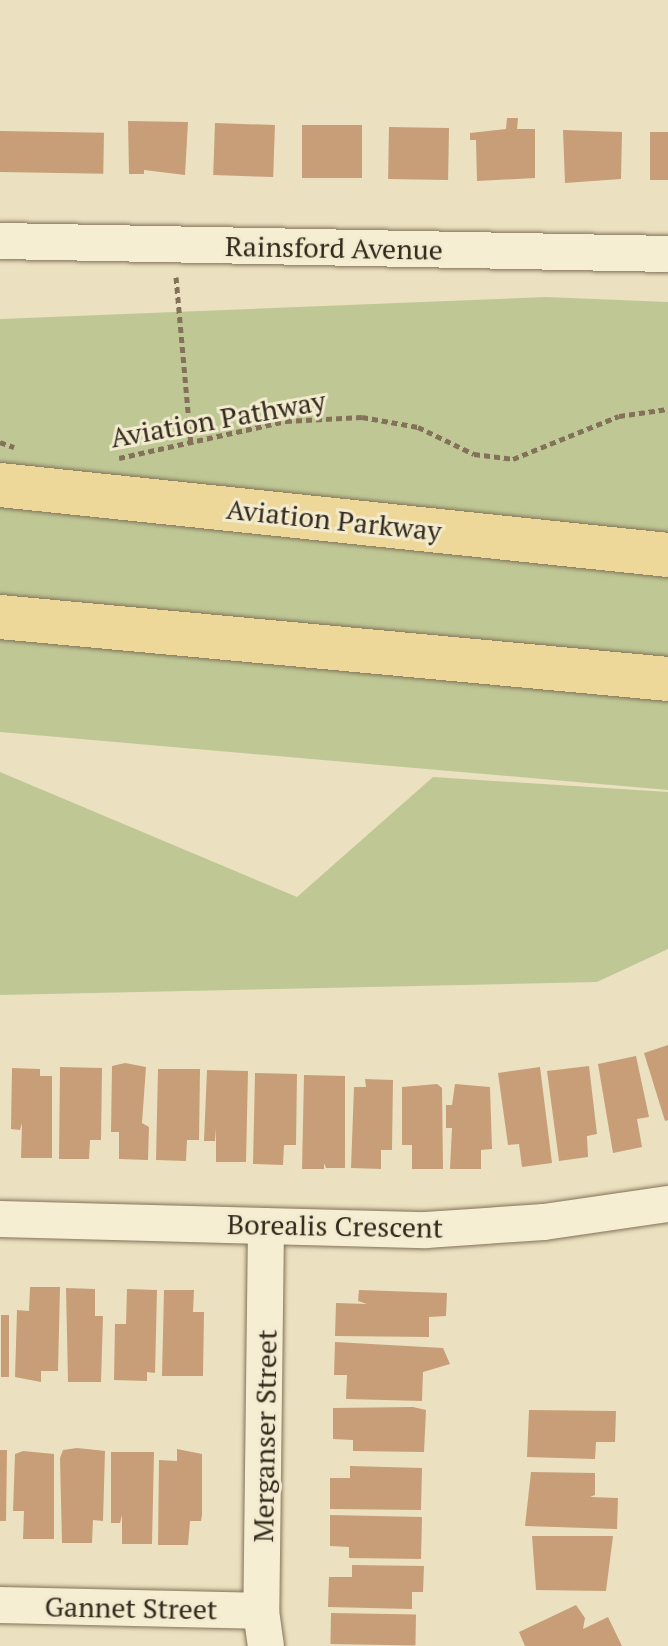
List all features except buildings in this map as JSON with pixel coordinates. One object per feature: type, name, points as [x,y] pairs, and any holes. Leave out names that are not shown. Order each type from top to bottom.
[{"type":"main road","name":"Aviation Parkway","points":[[12,468],[668,555]]},
{"type":"main road","points":[[0,617],[668,679]]},
{"type":"street","name":"Rainsford Avenue","points":[[0,241],[668,254]]},
{"type":"street","name":"Borealis Crescent","points":[[0,1219],[426,1230],[544,1222],[668,1204]]},
{"type":"street","name":"Merganser Street","points":[[266,1226],[261,1611],[266,1646]]},
{"type":"street","name":"Gannet Street","points":[[0,1605],[261,1611]]},
{"type":"path","points":[[173,244],[191,444]]},
{"type":"path","name":"Aviation Pathway","points":[[102,460],[191,444],[286,421],[362,417],[418,427],[474,454],[513,459],[619,416],[668,409]]},
{"type":"path","points":[[0,442],[12,468]]},
{"type":"green space","points":[[546,297],[668,302],[668,790],[0,732],[0,319]]},
{"type":"green space","points":[[0,772],[297,897],[433,777],[668,792],[668,949],[597,982],[0,995]]}]
